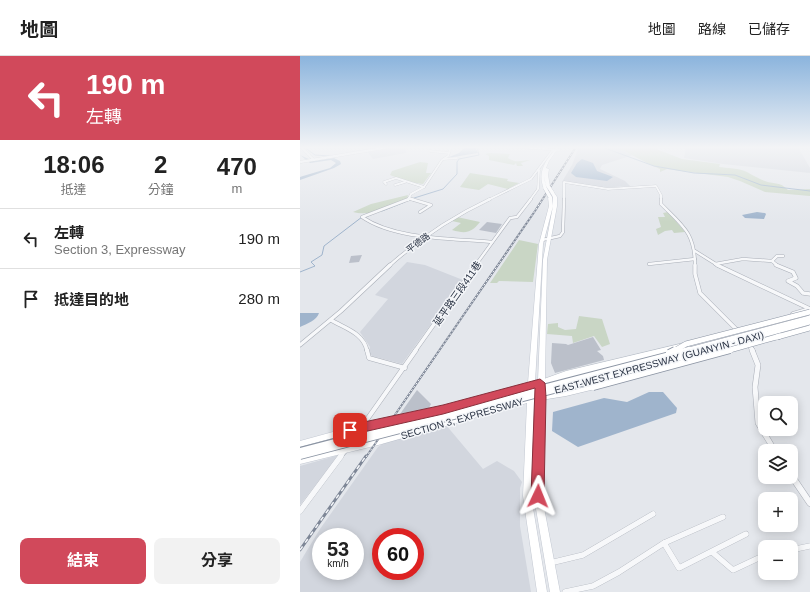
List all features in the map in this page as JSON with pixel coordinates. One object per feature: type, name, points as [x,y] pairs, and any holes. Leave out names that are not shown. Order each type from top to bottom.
[{"type":"main road","points":[[542,172],[542,175],[551,194],[551,206],[536,302],[527,496],[542,592]]},
{"type":"main road","points":[[545,237],[544,303],[541,339],[538,496],[555,592]]},
{"type":"main road","points":[[536,302],[544,303]]},
{"type":"main road","points":[[540,383],[557,376],[582,369],[810,315]]},
{"type":"main road","name":"SECTION 3, EXPRESSWAY","points":[[300,444],[362,427],[443,410],[531,385],[738,331],[810,315]]},
{"type":"main road","name":"EAST-WEST EXPRESSWAY (GUANYIN - DAXI)","points":[[300,451],[658,358],[810,315]]},
{"type":"main road","name":"EAST-WEST EXPRESSWAY (GUANYIN - DAXI)","points":[[300,456],[810,322]]},
{"type":"main road","points":[[541,397],[566,394],[810,328]]},
{"type":"main road","name":"SECTION 3, EXPRESSWAY","points":[[300,461],[346,450],[531,399],[749,345],[810,328]]},
{"type":"main road","points":[[696,353],[780,336]]},
{"type":"main road","points":[[534,339],[541,339]]},
{"type":"main road","points":[[658,358],[686,344]]},
{"type":"street","points":[[411,199],[411,194],[424,187],[434,172]]},
{"type":"street","name":"平德路","points":[[300,345],[331,320],[395,261],[427,236],[463,212],[531,179],[537,172]]},
{"type":"street","name":"延平路三段411巷","points":[[300,511],[346,450],[492,242],[510,218],[517,217],[538,189],[539,172]]},
{"type":"street","points":[[386,184],[384,182],[396,178],[424,187]]},
{"type":"street","points":[[395,185],[405,182]]},
{"type":"street","points":[[545,237],[560,236],[563,232],[564,182],[603,188],[656,186],[661,195],[661,204],[682,224],[691,238],[695,251],[695,274],[700,293],[738,331],[810,309]]},
{"type":"street","points":[[420,212],[431,205],[411,199],[397,206],[362,217],[376,226],[427,236],[492,242]]},
{"type":"street","points":[[695,251],[715,264],[810,309]]},
{"type":"street","points":[[715,264],[726,260],[772,260],[777,256],[783,256]]},
{"type":"street","points":[[649,264],[695,259]]},
{"type":"street","points":[[772,260],[777,266],[793,272],[796,278],[788,281],[797,286],[803,293],[810,294]]},
{"type":"street","points":[[331,320],[356,332],[366,348],[366,353],[369,358],[404,368]]},
{"type":"street","points":[[749,345],[756,356],[758,365],[755,387],[758,423],[771,444]]},
{"type":"street","points":[[485,398],[486,412]]},
{"type":"street","points":[[797,484],[810,503]]},
{"type":"street","points":[[549,563],[583,555],[654,514]]},
{"type":"street","points":[[565,592],[593,586],[619,572],[664,543],[723,517]]},
{"type":"street","points":[[664,543],[679,568],[746,534]]},
{"type":"street","points":[[798,549],[810,546]]},
{"type":"street","points":[[712,552],[733,570],[758,558]]},
{"type":"shaded area","points":[[568,172],[606,172],[625,181],[630,186],[599,188],[562,182]]},
{"type":"shaded area","points":[[407,262],[425,265],[463,280],[402,364],[372,356],[369,353],[370,347],[360,332],[388,299],[375,295]]},
{"type":"shaded area","points":[[446,425],[483,469],[497,461],[514,471],[522,482],[520,488],[520,526],[531,592],[300,592],[300,562],[312,542],[312,580],[364,580],[364,528],[321,528],[378,447],[385,442]]},
{"type":"shaded area","points":[[339,455],[300,505],[300,466]]},
{"type":"green space","points":[[391,172],[431,173],[423,184],[408,182],[390,175]]},
{"type":"green space","points":[[690,172],[746,172],[763,180],[780,184],[788,190],[810,189],[810,196],[765,192],[728,177]]},
{"type":"green space","points":[[470,173],[508,179],[507,181],[519,183],[508,189],[488,184],[479,190],[460,187]]},
{"type":"green space","points":[[408,195],[407,199],[380,210],[366,213],[353,212],[371,204]]},
{"type":"green space","points":[[668,212],[685,232],[674,233],[672,230],[665,231],[658,235],[656,229],[661,227],[658,217],[665,217],[663,213]]},
{"type":"green space","points":[[457,217],[480,222],[468,232],[452,230],[461,223],[452,221]]},
{"type":"green space","points":[[519,240],[538,244],[533,282],[499,281],[497,283],[490,283]]},
{"type":"green space","points":[[579,316],[602,319],[610,344],[602,347],[594,336],[573,343],[572,336],[547,334],[548,324],[558,323],[558,327],[565,330],[576,329]]},
{"type":"water","points":[[317,172],[323,172],[300,180],[300,177]]},
{"type":"water","points":[[600,172],[613,177],[607,181],[576,177],[571,173]]},
{"type":"water","points":[[757,212],[766,214],[764,219],[745,218],[742,215]]},
{"type":"water","points":[[300,313],[319,313],[314,320],[300,327]]},
{"type":"water","points":[[649,392],[663,392],[677,408],[676,413],[578,447],[552,431],[553,412],[604,398],[627,402]]},
{"type":"building","points":[[487,222],[502,224],[496,233],[479,230]]},
{"type":"building","points":[[362,255],[359,262],[349,263],[351,256]]},
{"type":"building","points":[[593,337],[601,350],[597,351],[603,356],[604,360],[555,373],[551,363],[552,343],[568,345]]},
{"type":"building","points":[[417,390],[431,404],[429,408],[400,414]]},
{"type":"waterway","points":[[411,199],[443,189],[457,174],[457,172]]},
{"type":"waterway","points":[[688,172],[735,175],[761,185],[810,191]]},
{"type":"waterway","points":[[382,211],[405,202]]},
{"type":"waterway","points":[[300,272],[315,266],[311,262],[322,255],[324,246],[362,217]]},
{"type":"railway","points":[[366,457],[535,211],[560,172]]},
{"type":"railway","points":[[300,550],[366,456]]},
{"type":"route","points":[[350,430],[443,410],[540,383],[541,397],[538,496]]}]
